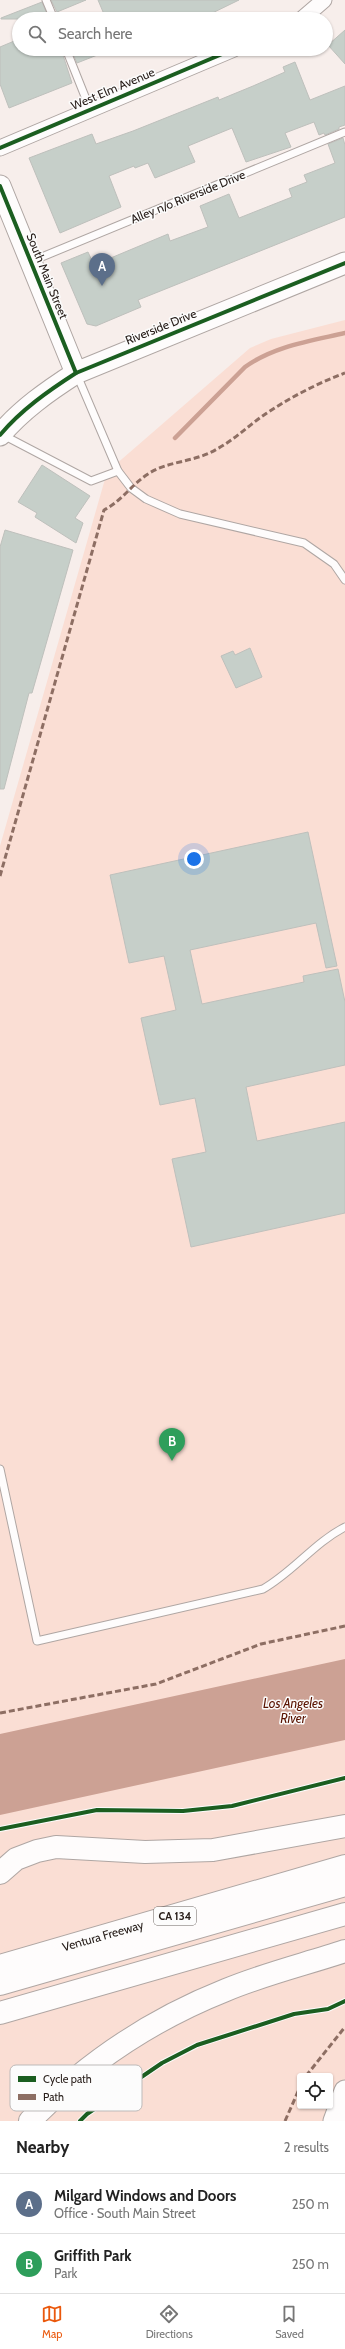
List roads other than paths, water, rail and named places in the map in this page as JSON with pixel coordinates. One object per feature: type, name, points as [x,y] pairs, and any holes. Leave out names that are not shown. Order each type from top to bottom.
[{"type":"highway","points":[[0,1873],[16,1859],[37,1850],[56,1847],[138,1852],[213,1850],[345,1826]]},
{"type":"highway","name":"Ventura Freeway","points":[[2,1974],[345,1866]]},
{"type":"highway","points":[[2,1974],[345,1885]]},
{"type":"highway","points":[[211,1953],[233,1928],[345,1896]]},
{"type":"highway","points":[[1,2013],[345,1914]]},
{"type":"highway","points":[[94,2065],[157,2022],[226,1990],[345,1951]]},
{"type":"highway","points":[[30,2121],[40,2111]]},
{"type":"main road","name":"South Main Street","points":[[0,186],[6,217],[30,262],[76,373]]},
{"type":"main road","name":"Riverside Drive","points":[[0,435],[21,413],[76,373],[345,263]]},
{"type":"main road","points":[[334,2121],[345,2091]]},
{"type":"street","points":[[310,12],[324,0]]},
{"type":"street","name":"West Elm Avenue","points":[[0,148],[217,56]]},
{"type":"lane","points":[[46,0],[51,12]]},
{"type":"lane","points":[[69,56],[90,109]]},
{"type":"lane","name":"Alley n/o Riverside Drive","points":[[30,262],[345,132]]},
{"type":"lane","points":[[76,373],[118,471],[131,488],[146,499],[180,514],[304,543],[334,564],[345,580]]},
{"type":"lane","points":[[0,435],[24,445],[91,481],[118,471]]},
{"type":"lane","points":[[0,1469],[2,1492],[37,1641],[263,1589],[279,1580],[316,1547],[345,1527]]},
{"type":"water","name":"Los Angeles River","points":[[345,1659],[345,1740],[0,1815],[0,1734]]},
{"type":"waterway","points":[[175,438],[245,367],[256,360],[293,345],[345,333]]},
{"type":"place","name":"Milgard Windows and Doors","points":[[102,286]]},
{"type":"place","name":"Griffith Park","points":[[172,1461]]}]
